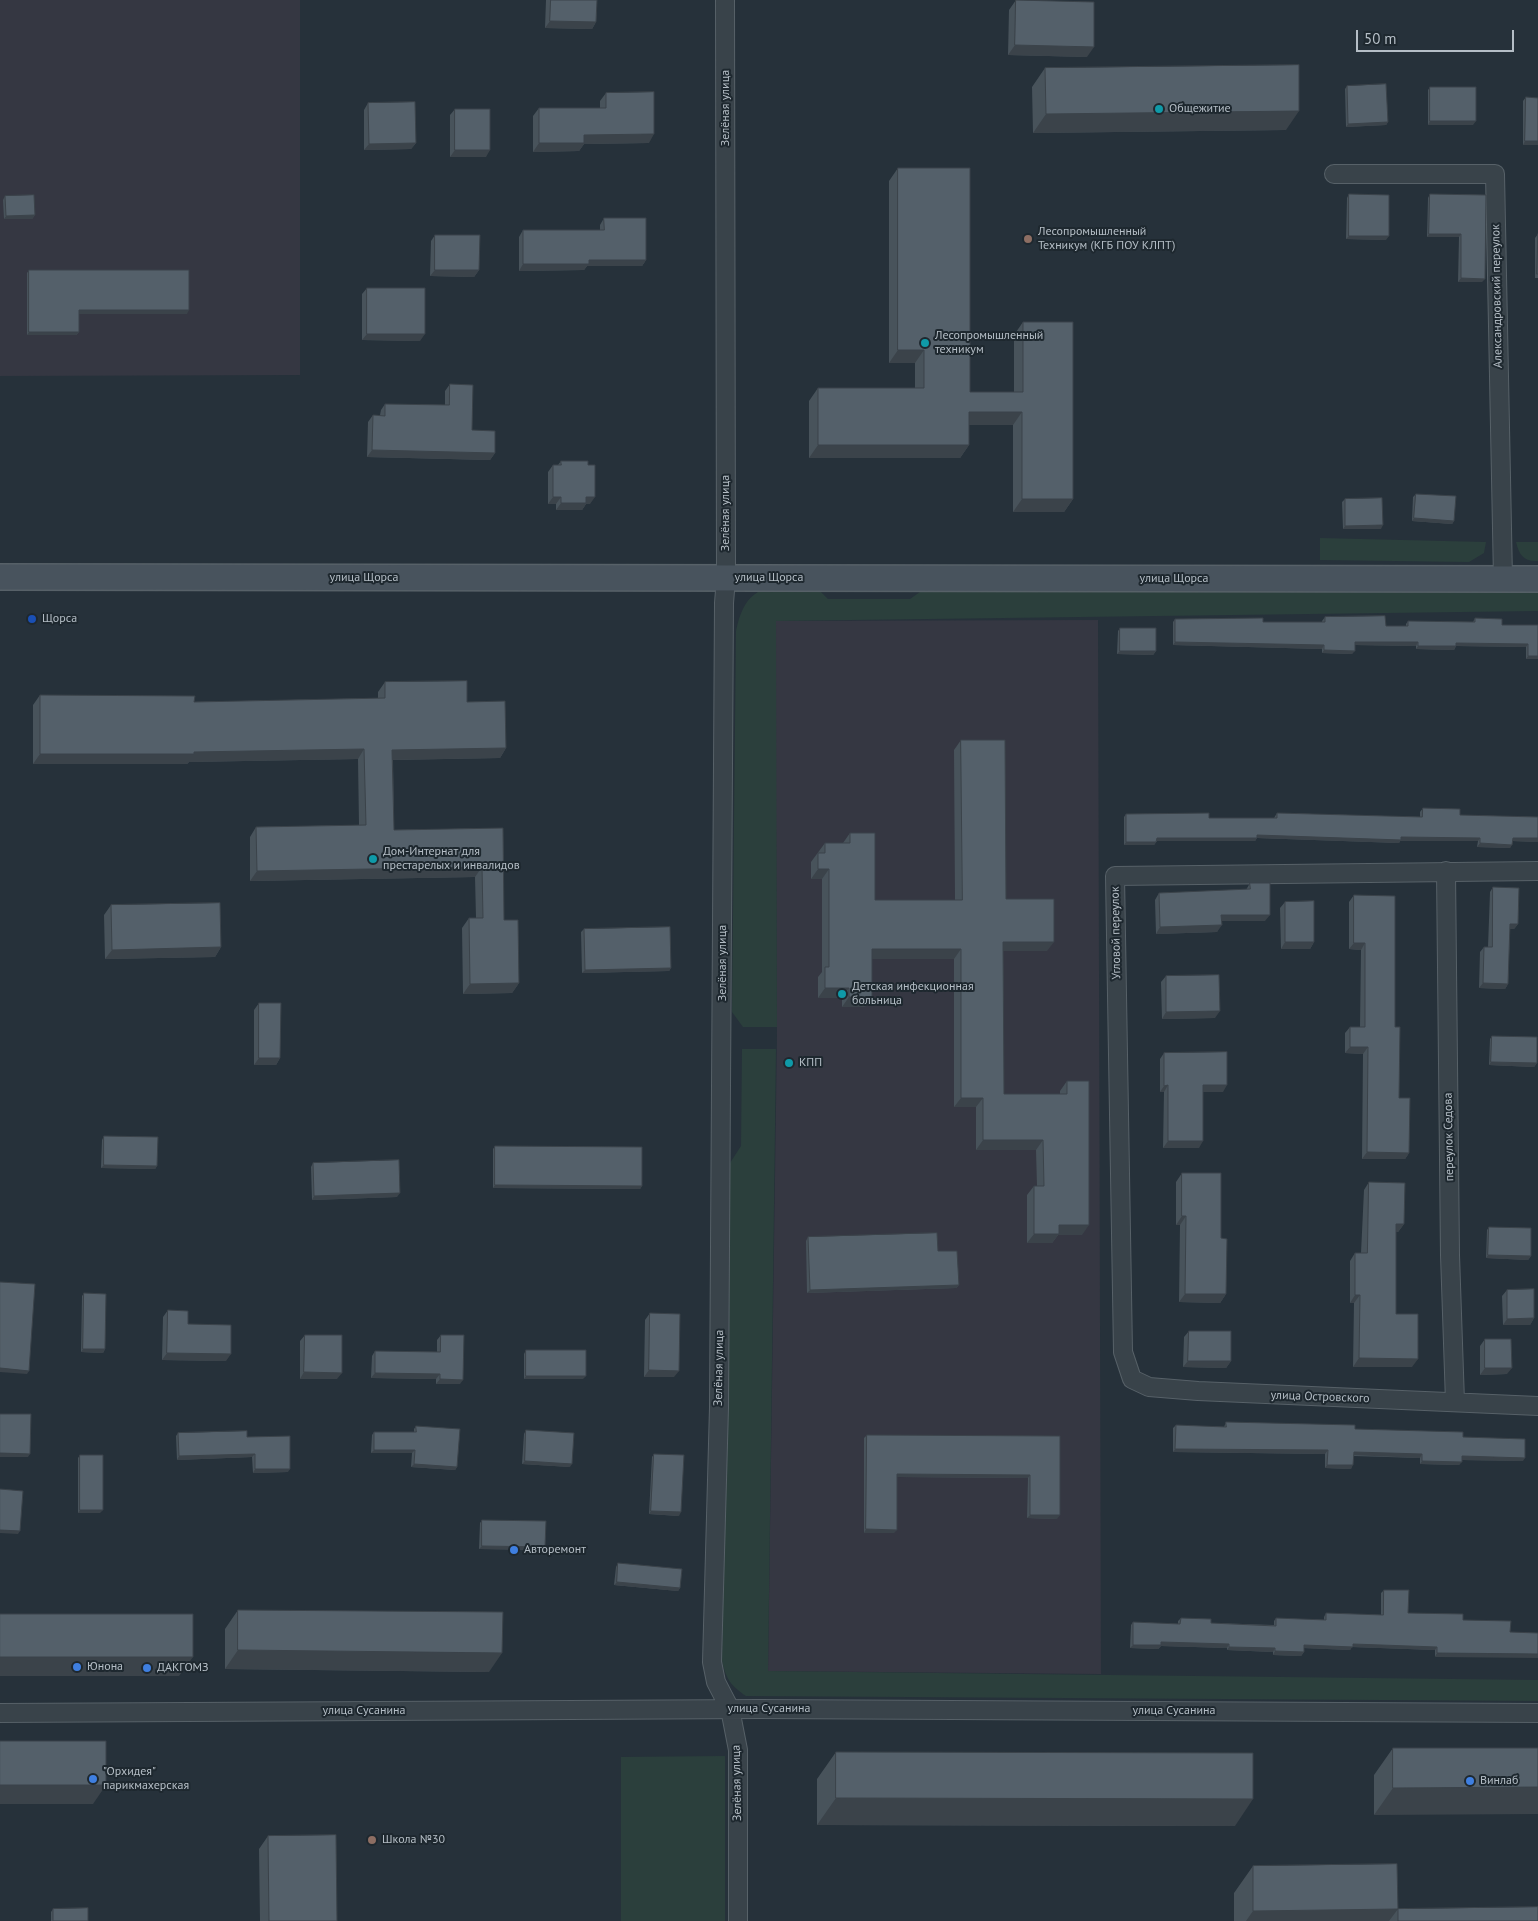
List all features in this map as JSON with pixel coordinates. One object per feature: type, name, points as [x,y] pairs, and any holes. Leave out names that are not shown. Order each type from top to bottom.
[{"type":"street","name":"Зелёная улица","points":[[726,0],[726,578],[724,613],[719,1407],[712,1662],[716,1682],[730,1709],[738,1750],[738,1921]]},
{"type":"street","name":"Александровский переулок","points":[[1334,174],[1495,174],[1503,579]]},
{"type":"street","name":"улица Щорса","points":[[0,577],[1538,579]]},
{"type":"street","name":"переулок Седова","points":[[1446,871],[1450,1256],[1455,1402]]},
{"type":"street","name":"Угловой переулок","points":[[1123,1352],[1115,876],[1538,871]]},
{"type":"street","name":"улица Островского","points":[[1123,1352],[1132,1380],[1149,1387],[1198,1392],[1538,1406]]},
{"type":"street","name":"улица Сусанина","points":[[0,1713],[730,1709],[1538,1714]]},
{"type":"shaded area","points":[[0,0],[300,0],[300,375],[0,376]]},
{"type":"shaded area","points":[[1098,620],[1101,1674],[768,1671],[777,1036],[775,621]]},
{"type":"green space","points":[[1320,538],[1486,542],[1484,553],[1469,562],[1320,560]]},
{"type":"green space","points":[[1516,542],[1538,542],[1538,561],[1523,557]]},
{"type":"green space","points":[[927,587],[1538,590],[1538,611],[776,621],[777,1027],[743,1027],[732,1012],[736,631],[741,614],[747,602],[755,594],[775,588],[817,588],[828,599],[910,599]]},
{"type":"green space","points":[[742,1049],[776,1049],[768,1671],[1538,1680],[1538,1701],[746,1696],[736,1689],[725,1673],[722,1661],[730,1163],[741,1146]]},
{"type":"green space","points":[[725,1756],[725,1921],[621,1921],[621,1757]]},
{"type":"building","points":[[551,0],[597,0],[596,22],[550,21]]},
{"type":"building","points":[[1016,0],[1094,2],[1094,47],[1015,45]]},
{"type":"building","points":[[1299,65],[1299,111],[1046,114],[1045,68]]},
{"type":"building","points":[[1386,84],[1388,122],[1348,124],[1347,86]]},
{"type":"building","points":[[1430,87],[1476,87],[1476,121],[1430,121]]},
{"type":"building","points":[[654,92],[654,134],[584,135],[584,143],[539,143],[539,108],[606,108],[606,93]]},
{"type":"building","points":[[1526,97],[1538,98],[1538,141],[1525,141]]},
{"type":"building","points":[[415,102],[416,143],[369,144],[368,103]]},
{"type":"building","points":[[455,109],[490,109],[490,150],[455,150]]},
{"type":"building","name":"Лесопромышленный техникум","points":[[898,168],[970,168],[970,392],[1023,392],[1023,322],[1073,322],[1073,499],[1022,499],[1022,412],[969,412],[969,445],[818,445],[818,388],[924,388],[924,350],[898,350]]},
{"type":"building","points":[[1349,194],[1389,195],[1389,236],[1349,236]]},
{"type":"building","points":[[1430,194],[1486,195],[1485,279],[1461,278],[1461,234],[1429,234]]},
{"type":"building","points":[[34,195],[35,215],[6,216],[5,196]]},
{"type":"building","points":[[604,218],[646,218],[646,260],[589,260],[589,264],[523,264],[523,230],[604,230]]},
{"type":"building","points":[[1538,234],[1538,274],[1537,274]]},
{"type":"building","points":[[435,235],[480,235],[479,270],[435,270]]},
{"type":"building","points":[[29,270],[189,270],[189,310],[79,310],[79,332],[29,332]]},
{"type":"building","points":[[367,288],[425,288],[425,334],[367,334]]},
{"type":"building","points":[[450,384],[473,385],[472,430],[495,431],[495,453],[372,450],[373,415],[385,416],[385,404],[449,405]]},
{"type":"building","points":[[561,461],[588,461],[588,465],[595,465],[595,497],[586,497],[586,503],[561,503],[561,497],[553,497],[553,465],[561,465]]},
{"type":"building","points":[[1416,494],[1456,496],[1454,521],[1414,518]]},
{"type":"building","points":[[1382,498],[1383,525],[1345,526],[1345,499]]},
{"type":"building","points":[[1385,616],[1386,626],[1408,626],[1408,621],[1475,622],[1475,618],[1502,619],[1502,625],[1538,625],[1538,656],[1528,656],[1528,644],[1456,643],[1456,646],[1418,646],[1418,642],[1355,642],[1355,651],[1324,650],[1324,645],[1175,642],[1175,619],[1263,618],[1263,622],[1325,622],[1325,617]]},
{"type":"building","points":[[1120,628],[1156,628],[1156,651],[1120,651]]},
{"type":"building","name":"Дом-Интернат для престарелых и инвалидов","points":[[467,681],[467,702],[505,701],[506,748],[392,750],[394,830],[503,828],[504,920],[518,920],[519,983],[470,984],[469,918],[483,918],[482,867],[257,871],[256,827],[366,825],[364,749],[194,752],[194,754],[40,754],[40,695],[195,696],[194,702],[385,698],[385,682]]},
{"type":"building","name":"Детская инфекционная больница","points":[[961,740],[1005,740],[1006,899],[1054,899],[1054,942],[1003,942],[1004,1094],[1067,1094],[1067,1081],[1089,1081],[1089,1225],[1059,1225],[1059,1234],[1034,1234],[1034,1186],[1044,1186],[1043,1140],[983,1140],[983,1098],[961,1098],[961,949],[872,949],[872,997],[849,997],[849,988],[825,988],[825,967],[829,967],[829,869],[818,869],[818,853],[825,853],[825,843],[850,843],[850,833],[875,833],[875,900],[962,900]]},
{"type":"building","points":[[1423,808],[1460,809],[1460,815],[1538,817],[1538,838],[1513,838],[1512,845],[1480,843],[1480,838],[1401,837],[1401,840],[1257,835],[1257,838],[1157,838],[1156,842],[1126,842],[1126,814],[1209,813],[1209,818],[1277,818],[1277,813],[1422,817]]},
{"type":"building","points":[[1250,883],[1270,883],[1270,915],[1221,915],[1222,925],[1160,927],[1159,893],[1250,889]]},
{"type":"building","points":[[1493,887],[1519,888],[1518,924],[1510,924],[1508,984],[1483,983],[1484,947],[1492,947]]},
{"type":"building","points":[[1354,895],[1395,896],[1395,1027],[1400,1027],[1399,1098],[1410,1098],[1409,1153],[1367,1152],[1368,1047],[1350,1047],[1350,1027],[1365,1027],[1365,943],[1354,943]]},
{"type":"building","points":[[1314,901],[1314,942],[1285,942],[1285,902]]},
{"type":"building","points":[[220,903],[221,947],[112,950],[111,905]]},
{"type":"building","points":[[670,927],[671,968],[585,970],[584,929]]},
{"type":"building","points":[[1219,975],[1220,1011],[1166,1012],[1166,976]]},
{"type":"building","points":[[259,1003],[281,1003],[280,1058],[259,1058]]},
{"type":"building","points":[[1492,1036],[1537,1037],[1537,1063],[1491,1062]]},
{"type":"building","points":[[1227,1052],[1227,1085],[1203,1085],[1203,1141],[1168,1141],[1168,1085],[1164,1086],[1164,1053]]},
{"type":"building","points":[[104,1136],[158,1137],[157,1166],[104,1165]]},
{"type":"building","points":[[495,1146],[642,1147],[642,1186],[495,1185]]},
{"type":"building","points":[[399,1160],[400,1193],[314,1196],[313,1163]]},
{"type":"building","points":[[1182,1173],[1221,1173],[1221,1238],[1227,1239],[1226,1294],[1185,1294],[1186,1216],[1182,1216]]},
{"type":"building","points":[[1369,1182],[1405,1183],[1404,1224],[1396,1224],[1396,1314],[1418,1314],[1418,1359],[1359,1358],[1360,1295],[1355,1295],[1355,1253],[1367,1253]]},
{"type":"building","points":[[1489,1227],[1531,1228],[1531,1256],[1488,1255]]},
{"type":"building","points":[[937,1233],[938,1251],[957,1251],[959,1285],[810,1290],[808,1237]]},
{"type":"building","points":[[0,1282],[35,1284],[29,1371],[0,1368]]},
{"type":"building","points":[[1534,1289],[1534,1318],[1507,1319],[1507,1290]]},
{"type":"building","points":[[84,1293],[106,1294],[105,1349],[83,1349]]},
{"type":"building","points":[[168,1310],[188,1311],[188,1324],[231,1325],[231,1354],[167,1353]]},
{"type":"building","points":[[650,1313],[680,1314],[679,1371],[649,1370]]},
{"type":"building","points":[[1189,1331],[1231,1331],[1231,1361],[1188,1361]]},
{"type":"building","points":[[305,1335],[342,1335],[342,1373],[304,1372]]},
{"type":"building","points":[[441,1335],[464,1335],[463,1380],[440,1379],[440,1374],[375,1373],[375,1351],[440,1352]]},
{"type":"building","points":[[1485,1339],[1511,1339],[1512,1368],[1485,1368]]},
{"type":"building","points":[[526,1350],[586,1350],[586,1376],[526,1376]]},
{"type":"building","points":[[0,1414],[31,1414],[30,1454],[0,1453]]},
{"type":"building","points":[[1226,1422],[1355,1425],[1355,1429],[1463,1432],[1463,1437],[1525,1439],[1525,1458],[1462,1456],[1462,1462],[1422,1461],[1422,1454],[1354,1452],[1353,1465],[1327,1465],[1328,1450],[1175,1449],[1176,1425],[1226,1427]]},
{"type":"building","points":[[416,1426],[460,1429],[457,1467],[414,1464],[415,1450],[374,1450],[374,1432],[416,1432]]},
{"type":"building","points":[[526,1430],[574,1433],[572,1464],[525,1461]]},
{"type":"building","points":[[247,1431],[247,1437],[290,1436],[290,1469],[255,1469],[255,1454],[179,1456],[178,1433]]},
{"type":"building","points":[[867,1435],[1060,1436],[1060,1515],[1030,1515],[1030,1475],[897,1474],[897,1530],[866,1529]]},
{"type":"building","points":[[654,1454],[684,1455],[681,1512],[651,1511]]},
{"type":"building","points":[[80,1455],[103,1455],[103,1510],[80,1510]]},
{"type":"building","points":[[0,1489],[23,1491],[20,1531],[0,1530]]},
{"type":"building","points":[[482,1520],[546,1521],[545,1547],[482,1546]]},
{"type":"building","points":[[618,1563],[682,1569],[680,1588],[617,1582]]},
{"type":"building","points":[[1384,1590],[1409,1590],[1408,1613],[1463,1614],[1463,1620],[1511,1621],[1510,1632],[1538,1633],[1538,1654],[1437,1653],[1437,1647],[1353,1644],[1353,1647],[1304,1645],[1304,1652],[1275,1651],[1275,1648],[1229,1647],[1229,1644],[1161,1642],[1161,1645],[1133,1645],[1133,1622],[1180,1624],[1181,1618],[1211,1619],[1211,1623],[1276,1626],[1276,1618],[1326,1620],[1326,1613],[1383,1615]]},
{"type":"building","points":[[238,1610],[503,1612],[502,1653],[238,1650]]},
{"type":"building","points":[[0,1614],[193,1614],[193,1657],[0,1657]]},
{"type":"building","points":[[0,1741],[106,1741],[106,1785],[0,1785]]},
{"type":"building","points":[[1393,1748],[1538,1748],[1538,1787],[1393,1788]]},
{"type":"building","points":[[836,1752],[1253,1753],[1253,1799],[836,1798]]},
{"type":"building","points":[[336,1835],[337,1921],[269,1921],[268,1836]]},
{"type":"building","points":[[1397,1864],[1398,1909],[1253,1911],[1253,1866]]},
{"type":"building","points":[[1538,1907],[1538,1921],[1398,1921],[1398,1909]]},
{"type":"building","points":[[88,1908],[88,1921],[53,1921],[53,1909]]},
{"type":"place","name":"Общежитие","points":[[1159,109]]},
{"type":"place","name":"Лесопромышленный Техникум (КГБ ПОУ КЛПТ)","points":[[1028,239]]},
{"type":"place","name":"Лесопромышленный техникум","points":[[925,343]]},
{"type":"place","name":"Щорса","points":[[32,619]]},
{"type":"place","name":"Дом-Интернат для престарелых и инвалидов","points":[[373,859]]},
{"type":"place","name":"Детская инфекционная больница","points":[[842,994]]},
{"type":"place","name":"КПП","points":[[789,1063]]},
{"type":"place","name":"Авторемонт","points":[[514,1550]]},
{"type":"place","name":"Юнона","points":[[77,1667]]},
{"type":"place","name":"ДАКГОМЗ","points":[[147,1668]]},
{"type":"place","name":"\"Орхидея\" парикмахерская","points":[[93,1779]]},
{"type":"place","name":"Винлаб","points":[[1470,1781]]},
{"type":"place","name":"Школа №30","points":[[372,1840]]}]
